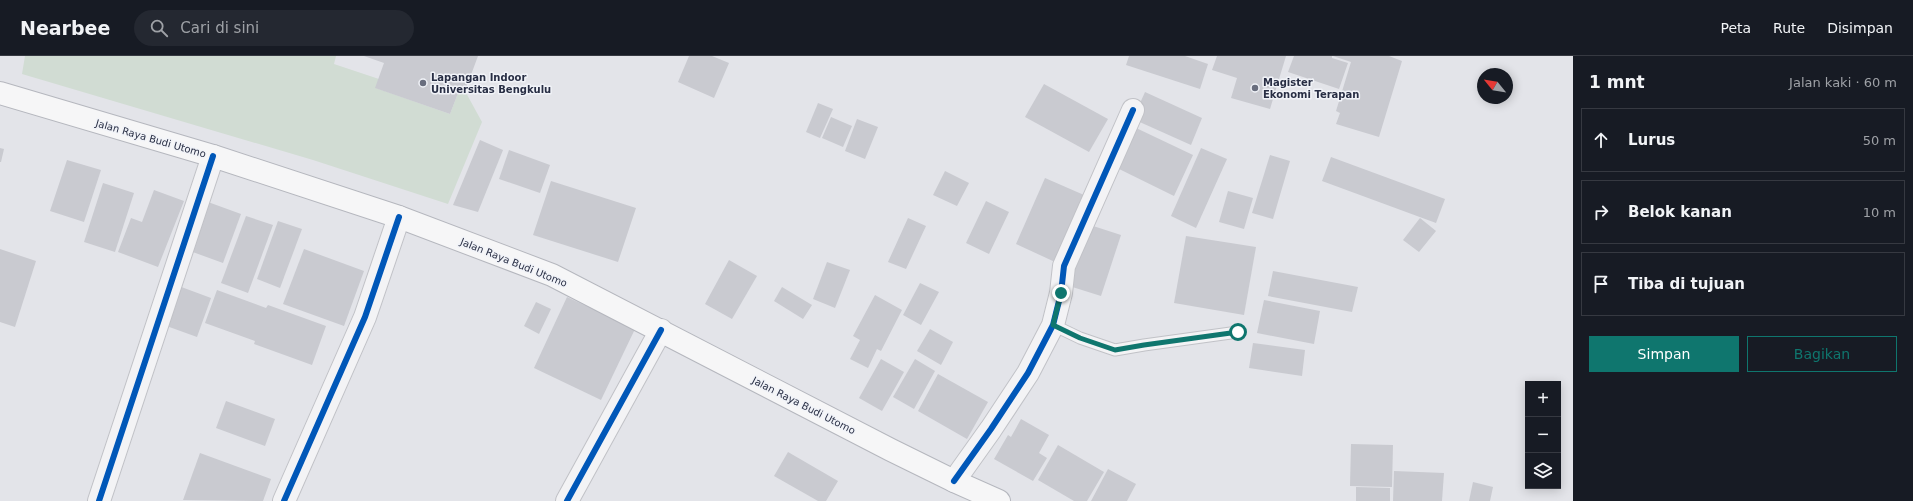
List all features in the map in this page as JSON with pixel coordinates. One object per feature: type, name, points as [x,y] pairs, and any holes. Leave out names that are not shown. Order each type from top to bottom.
[{"type":"highway","name":"Jalan Raya Budi Utomo","points":[[0,93],[213,156],[399,217],[552,275],[992,500]]},
{"type":"street","points":[[954,481],[1028,373],[1053,325],[1061,293],[1064,266],[1133,110]]},
{"type":"street","points":[[99,501],[213,156]]},
{"type":"street","points":[[284,501],[365,317],[399,217]]},
{"type":"street","points":[[567,501],[660,330]]},
{"type":"lane","points":[[1053,325],[1080,338],[1115,350],[1238,332]]},
{"type":"shaded area","points":[[25,56],[336,56],[334,64],[379,79],[376,88],[450,114],[460,88],[465,91],[482,122],[448,204],[313,160],[22,74]]},
{"type":"building","name":"Lapangan Indoor Universitas Bengkulu","points":[[364,56],[478,56],[465,91],[460,88],[450,114],[375,88],[384,63]]},
{"type":"building","points":[[689,56],[712,56],[729,63],[714,98],[678,82]]},
{"type":"building","points":[[1129,56],[1185,56],[1208,64],[1200,89],[1126,65]]},
{"type":"building","name":"Magister Ekonomi Terapan","points":[[1217,56],[1286,56],[1270,109],[1231,98],[1237,78],[1212,70]]},
{"type":"building","points":[[1294,56],[1332,56],[1332,58],[1348,63],[1339,89],[1288,72]]},
{"type":"building","points":[[1333,56],[1389,56],[1402,61],[1379,137],[1336,124],[1340,113],[1336,111],[1351,62]]},
{"type":"building","points":[[1044,84],[1108,119],[1089,152],[1025,117]]},
{"type":"building","points":[[1145,92],[1202,118],[1191,145],[1133,119]]},
{"type":"building","points":[[818,103],[833,109],[820,138],[806,132]]},
{"type":"building","points":[[831,117],[852,126],[843,147],[822,138]]},
{"type":"building","points":[[857,119],[878,127],[865,159],[845,151]]},
{"type":"building","points":[[1134,127],[1193,155],[1174,196],[1115,167]]},
{"type":"building","points":[[480,140],[503,150],[478,212],[453,205]]},
{"type":"building","points":[[0,148],[4,149],[1,162],[0,162]]},
{"type":"building","points":[[1201,148],[1227,159],[1196,228],[1171,216]]},
{"type":"building","points":[[509,150],[550,165],[540,193],[499,179]]},
{"type":"building","points":[[1270,155],[1290,161],[1273,219],[1252,213]]},
{"type":"building","points":[[1331,157],[1445,199],[1436,223],[1322,181]]},
{"type":"building","points":[[67,160],[101,170],[84,222],[50,211]]},
{"type":"building","points":[[945,171],[969,183],[957,206],[933,195]]},
{"type":"building","points":[[1045,178],[1084,195],[1055,262],[1016,244]]},
{"type":"building","points":[[551,181],[636,208],[618,262],[533,235]]},
{"type":"building","points":[[103,183],[134,193],[115,252],[84,242]]},
{"type":"building","points":[[154,190],[184,201],[158,267],[118,252],[131,218],[142,222]]},
{"type":"building","points":[[1228,191],[1253,198],[1244,229],[1219,222]]},
{"type":"building","points":[[986,201],[1009,212],[989,254],[966,243]]},
{"type":"building","points":[[208,202],[241,214],[223,263],[190,251]]},
{"type":"building","points":[[246,216],[273,225],[248,293],[221,283]]},
{"type":"building","points":[[908,218],[926,226],[906,269],[888,262]]},
{"type":"building","points":[[1420,218],[1436,231],[1419,252],[1403,240]]},
{"type":"building","points":[[278,221],[302,229],[280,288],[257,279]]},
{"type":"building","points":[[1087,224],[1121,235],[1101,296],[1066,285]]},
{"type":"building","points":[[1186,236],[1256,247],[1244,315],[1174,303]]},
{"type":"building","points":[[0,249],[36,261],[15,327],[0,322]]},
{"type":"building","points":[[304,249],[364,271],[344,326],[283,304]]},
{"type":"building","points":[[729,260],[757,276],[732,319],[705,304]]},
{"type":"building","points":[[827,262],[850,270],[835,308],[813,299]]},
{"type":"building","points":[[1273,271],[1358,287],[1352,312],[1268,296]]},
{"type":"building","points":[[920,283],[939,292],[921,325],[903,315]]},
{"type":"building","points":[[176,285],[211,298],[197,337],[161,324]]},
{"type":"building","points":[[782,287],[812,305],[803,319],[774,301]]},
{"type":"building","points":[[217,290],[266,308],[268,305],[326,326],[312,365],[254,344],[255,341],[205,323]]},
{"type":"building","points":[[875,295],[902,310],[881,351],[877,349],[868,368],[850,359],[860,340],[853,336]]},
{"type":"building","points":[[567,297],[635,329],[601,400],[534,368]]},
{"type":"building","points":[[1264,300],[1320,311],[1314,344],[1257,333]]},
{"type":"building","points":[[536,302],[551,309],[539,334],[524,326]]},
{"type":"building","points":[[930,329],[953,342],[941,365],[917,351]]},
{"type":"building","points":[[1253,343],[1305,350],[1302,376],[1249,368]]},
{"type":"building","points":[[881,359],[904,372],[882,411],[859,398]]},
{"type":"building","points":[[915,359],[935,371],[914,409],[893,397]]},
{"type":"building","points":[[938,374],[988,402],[967,439],[918,411]]},
{"type":"building","points":[[226,401],[275,419],[265,446],[216,428]]},
{"type":"building","points":[[1021,419],[1049,435],[1039,453],[1047,458],[1033,481],[994,459],[1008,435],[1011,437]]},
{"type":"building","points":[[1351,444],[1393,445],[1392,487],[1350,486]]},
{"type":"building","points":[[1058,445],[1104,472],[1087,501],[1074,501],[1038,480]]},
{"type":"building","points":[[788,452],[838,481],[826,501],[818,501],[774,476]]},
{"type":"building","points":[[200,453],[271,479],[263,501],[183,500]]},
{"type":"building","points":[[1108,469],[1136,484],[1127,501],[1091,501]]},
{"type":"building","points":[[1394,471],[1444,473],[1442,501],[1393,501]]},
{"type":"building","points":[[1473,482],[1493,487],[1490,501],[1469,501]]},
{"type":"building","points":[[1356,487],[1390,488],[1390,501],[1356,501]]},
{"type":"cycle path","points":[[954,481],[1028,373],[1053,325],[1061,293],[1064,266],[1133,110]]},
{"type":"cycle path","points":[[99,501],[213,156]]},
{"type":"cycle path","points":[[284,501],[365,317],[399,217]]},
{"type":"cycle path","points":[[567,501],[661,330]]},
{"type":"place","name":"Lapangan Indoor Universitas Bengkulu","points":[[423,83]]},
{"type":"place","name":"Magister Ekonomi Terapan","points":[[1255,88]]},
{"type":"route","points":[[1061,293],[1053,325],[1080,338],[1115,350],[1238,332]]}]
